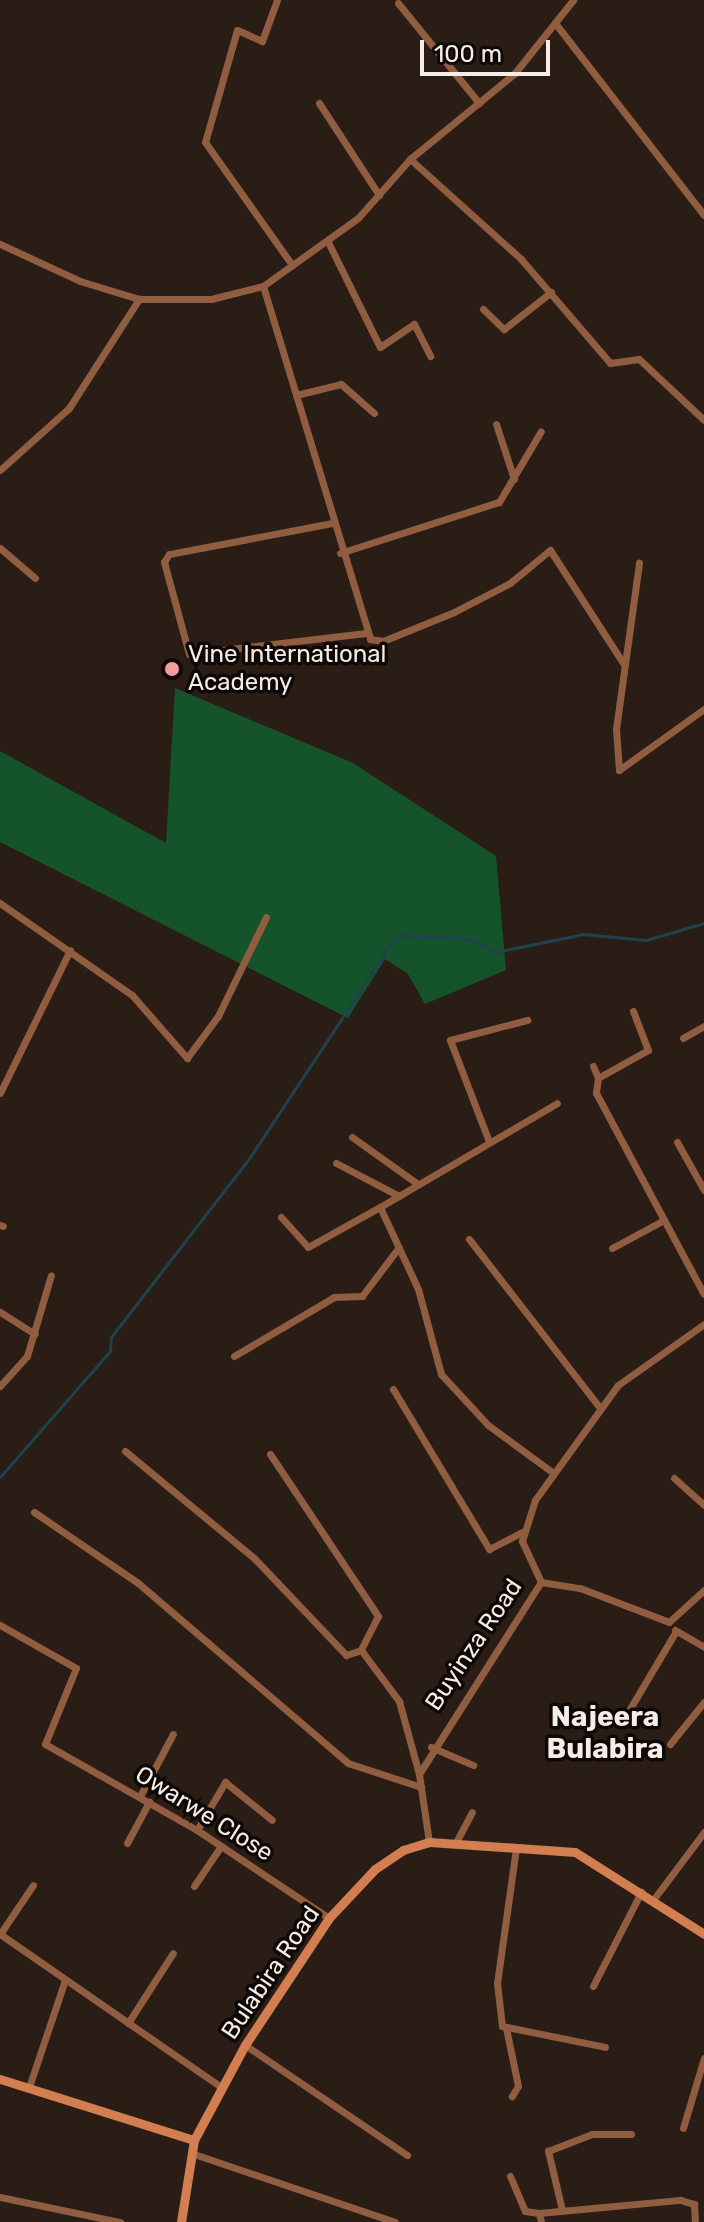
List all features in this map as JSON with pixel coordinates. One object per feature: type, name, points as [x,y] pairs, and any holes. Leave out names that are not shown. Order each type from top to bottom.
[{"type":"street","points":[[277,0],[262,41],[237,30],[205,142],[292,265]]},
{"type":"street","points":[[0,244],[80,281],[139,299],[211,299],[263,286],[328,242],[379,195],[410,159],[479,103],[573,0]]},
{"type":"street","points":[[398,3],[479,103]]},
{"type":"street","points":[[555,23],[704,215]]},
{"type":"street","points":[[319,103],[379,195]]},
{"type":"street","points":[[410,159],[551,292],[610,363],[639,359],[704,420]]},
{"type":"street","points":[[328,242],[380,347],[414,324],[430,356]]},
{"type":"street","points":[[263,286],[366,633]]},
{"type":"street","points":[[483,309],[504,329],[551,292]]},
{"type":"street","points":[[0,470],[69,408],[139,299]]},
{"type":"street","points":[[296,395],[341,384],[374,413]]},
{"type":"street","points":[[496,424],[514,479]]},
{"type":"street","points":[[340,553],[488,509],[514,479],[541,431]]},
{"type":"street","points":[[332,523],[169,554],[164,562],[189,654],[366,633],[383,641],[454,612],[510,583],[550,550],[623,663]]},
{"type":"street","points":[[0,548],[35,578]]},
{"type":"street","points":[[639,563],[623,663],[619,770],[704,709]]},
{"type":"street","points":[[0,903],[132,995],[187,1058],[218,1016],[266,917]]},
{"type":"street","points":[[0,1093],[70,950]]},
{"type":"street","points":[[598,1078],[648,1050],[633,1011]]},
{"type":"street","points":[[488,1139],[450,1040],[527,1020]]},
{"type":"street","points":[[683,1038],[704,1026]]},
{"type":"street","points":[[593,1066],[598,1078],[598,1098],[704,1294]]},
{"type":"street","points":[[281,1217],[308,1247],[390,1202],[488,1139],[557,1103]]},
{"type":"street","points":[[352,1137],[418,1184]]},
{"type":"street","points":[[677,1142],[704,1190]]},
{"type":"street","points":[[336,1163],[399,1196]]},
{"type":"street","points":[[387,1188],[390,1202]]},
{"type":"street","points":[[380,1207],[399,1247],[441,1374],[488,1425],[552,1472]]},
{"type":"street","points":[[612,1248],[664,1220]]},
{"type":"street","points":[[469,1239],[600,1408]]},
{"type":"street","points":[[234,1356],[334,1297],[362,1296],[399,1247]]},
{"type":"street","points":[[0,1386],[23,1363],[35,1334],[51,1275]]},
{"type":"street","points":[[0,1312],[35,1334]]},
{"type":"street","points":[[393,1389],[489,1549],[522,1532],[552,1472],[626,1378],[704,1324]]},
{"type":"street","points":[[125,1451],[259,1563],[346,1655],[361,1650],[378,1616],[270,1454]]},
{"type":"street","points":[[674,1478],[704,1505]]},
{"type":"street","points":[[34,1512],[138,1583],[348,1763],[421,1787]]},
{"type":"street","name":"Buyinza Road","points":[[419,1774],[431,1747],[541,1582],[522,1550],[522,1532]]},
{"type":"street","points":[[541,1582],[580,1588],[669,1622],[676,1631],[704,1647]]},
{"type":"street","points":[[669,1622],[704,1590]]},
{"type":"street","name":"Owarwe Close","points":[[0,1625],[76,1668],[43,1739],[54,1750],[197,1830],[329,1918]]},
{"type":"street","points":[[625,1717],[676,1631]]},
{"type":"street","points":[[361,1650],[399,1701],[419,1774],[429,1842],[575,1852],[704,1934]]},
{"type":"street","points":[[670,1744],[704,1702]]},
{"type":"street","points":[[140,1796],[173,1734]]},
{"type":"street","points":[[431,1747],[473,1765]]},
{"type":"street","points":[[197,1830],[225,1782],[272,1820]]},
{"type":"street","points":[[127,1843],[149,1802]]},
{"type":"street","points":[[455,1844],[472,1812]]},
{"type":"street","points":[[653,1900],[704,1832]]},
{"type":"street","name":"Bulabira Road","points":[[181,2222],[194,2140],[245,2045],[329,1918],[375,1869],[429,1842]]},
{"type":"street","points":[[194,1886],[221,1846]]},
{"type":"street","points":[[512,2096],[518,2086],[497,1983],[516,1848]]},
{"type":"street","points":[[33,1885],[0,1934],[222,2088]]},
{"type":"street","points":[[593,1986],[641,1892]]},
{"type":"street","points":[[128,2023],[173,1953]]},
{"type":"street","points":[[29,2087],[65,1980]]},
{"type":"street","points":[[506,2028],[605,2047]]},
{"type":"street","points":[[245,2045],[407,2155]]},
{"type":"street","points":[[683,2128],[704,2058]]},
{"type":"street","points":[[0,2079],[194,2140]]},
{"type":"street","points":[[562,2210],[548,2151],[592,2134],[631,2134]]},
{"type":"street","points":[[191,2153],[395,2222]]},
{"type":"street","points":[[510,2176],[525,2211],[540,2218],[562,2210],[680,2200],[694,2204],[695,2222]]},
{"type":"street","points":[[0,2197],[120,2222]]},
{"type":"green space","points":[[175,688],[353,763],[496,856],[506,970],[425,1004],[408,974],[385,959],[348,1018],[0,842],[0,751],[166,843]]},
{"type":"waterway","points":[[0,1477],[110,1351],[111,1337],[250,1157],[397,935],[470,939],[496,952],[583,934],[646,940],[704,923]]},
{"type":"place","name":"Vine International Academy","points":[[172,669]]},
{"type":"district","name":"Najeera Bulabira","points":[[605,1733]]}]
